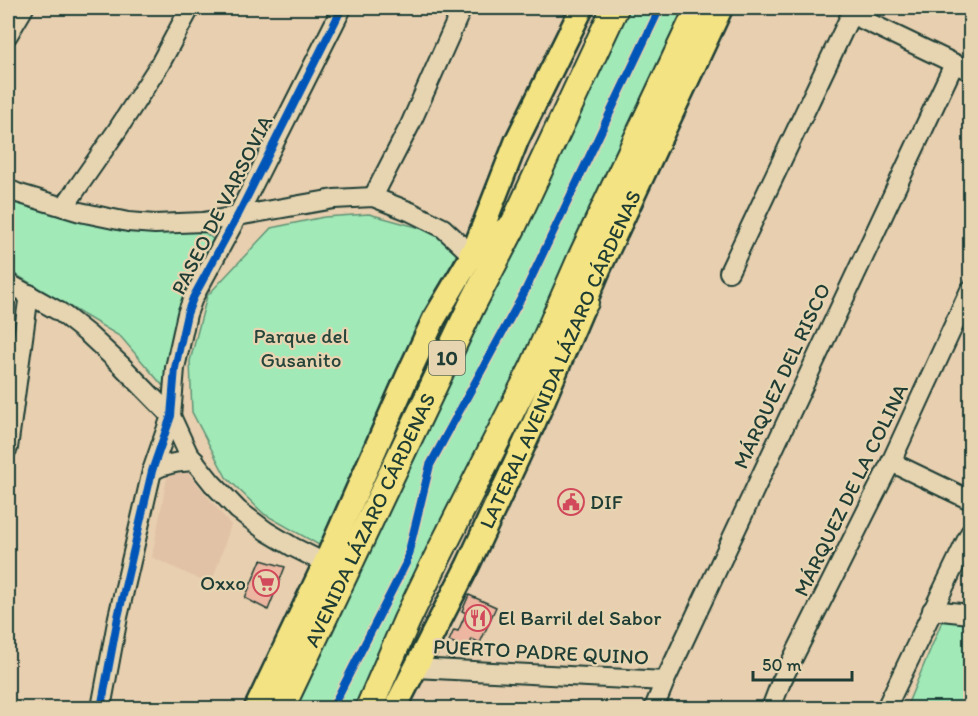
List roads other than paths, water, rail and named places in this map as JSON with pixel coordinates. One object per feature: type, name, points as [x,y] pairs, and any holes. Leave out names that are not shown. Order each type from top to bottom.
[{"type":"highway","name":"AVENIDA LÁZARO CÁRDENAS","points":[[281,708],[471,307],[513,226],[615,8]]},
{"type":"highway","points":[[369,708],[407,620],[534,366],[582,256],[699,8]]},
{"type":"highway","points":[[472,255],[513,226]]},
{"type":"highway","points":[[534,366],[585,302]]},
{"type":"main road","points":[[256,708],[325,563],[430,328],[472,255],[517,140],[582,8]]},
{"type":"main road","name":"LATERAL AVENIDA LÁZARO CÁRDENAS","points":[[395,708],[468,565],[534,423],[585,302],[721,8]]},
{"type":"street","points":[[8,34],[24,8]]},
{"type":"street","points":[[64,207],[160,64],[190,8]]},
{"type":"street","name":"PASEO DE VARSOVIA","points":[[101,708],[118,616],[152,471],[171,416],[175,368],[187,314],[342,8]]},
{"type":"street","points":[[373,197],[410,125],[462,8]]},
{"type":"street","points":[[729,272],[852,11],[962,68]]},
{"type":"street","name":"MÁRQUEZ DEL RISCO","points":[[654,708],[962,68]]},
{"type":"street","points":[[8,189],[80,212],[128,222],[155,224],[203,222],[334,199],[373,197],[443,228],[472,255]]},
{"type":"street","points":[[8,284],[60,312],[89,334],[171,416],[188,453],[238,510],[292,547],[325,563]]},
{"type":"street","name":"MÁRQUEZ DE LA COLINA","points":[[771,708],[891,462],[970,290]]},
{"type":"street","points":[[8,448],[29,294]]},
{"type":"street","points":[[152,471],[173,463],[195,461]]},
{"type":"street","points":[[891,462],[970,500]]},
{"type":"street","points":[[886,708],[970,533]]},
{"type":"street","points":[[932,610],[970,614]]},
{"type":"street","name":"PUERTO PADRE QUINO","points":[[415,668],[665,681]]},
{"type":"place","name":"DIF","points":[[571,502]]},
{"type":"place","name":"Oxxo","points":[[266,583]]},
{"type":"place","name":"El Barril del Sabor","points":[[478,618]]},
{"type":"park label","name":"Parque del Gusanito","points":[[301,348]]}]
